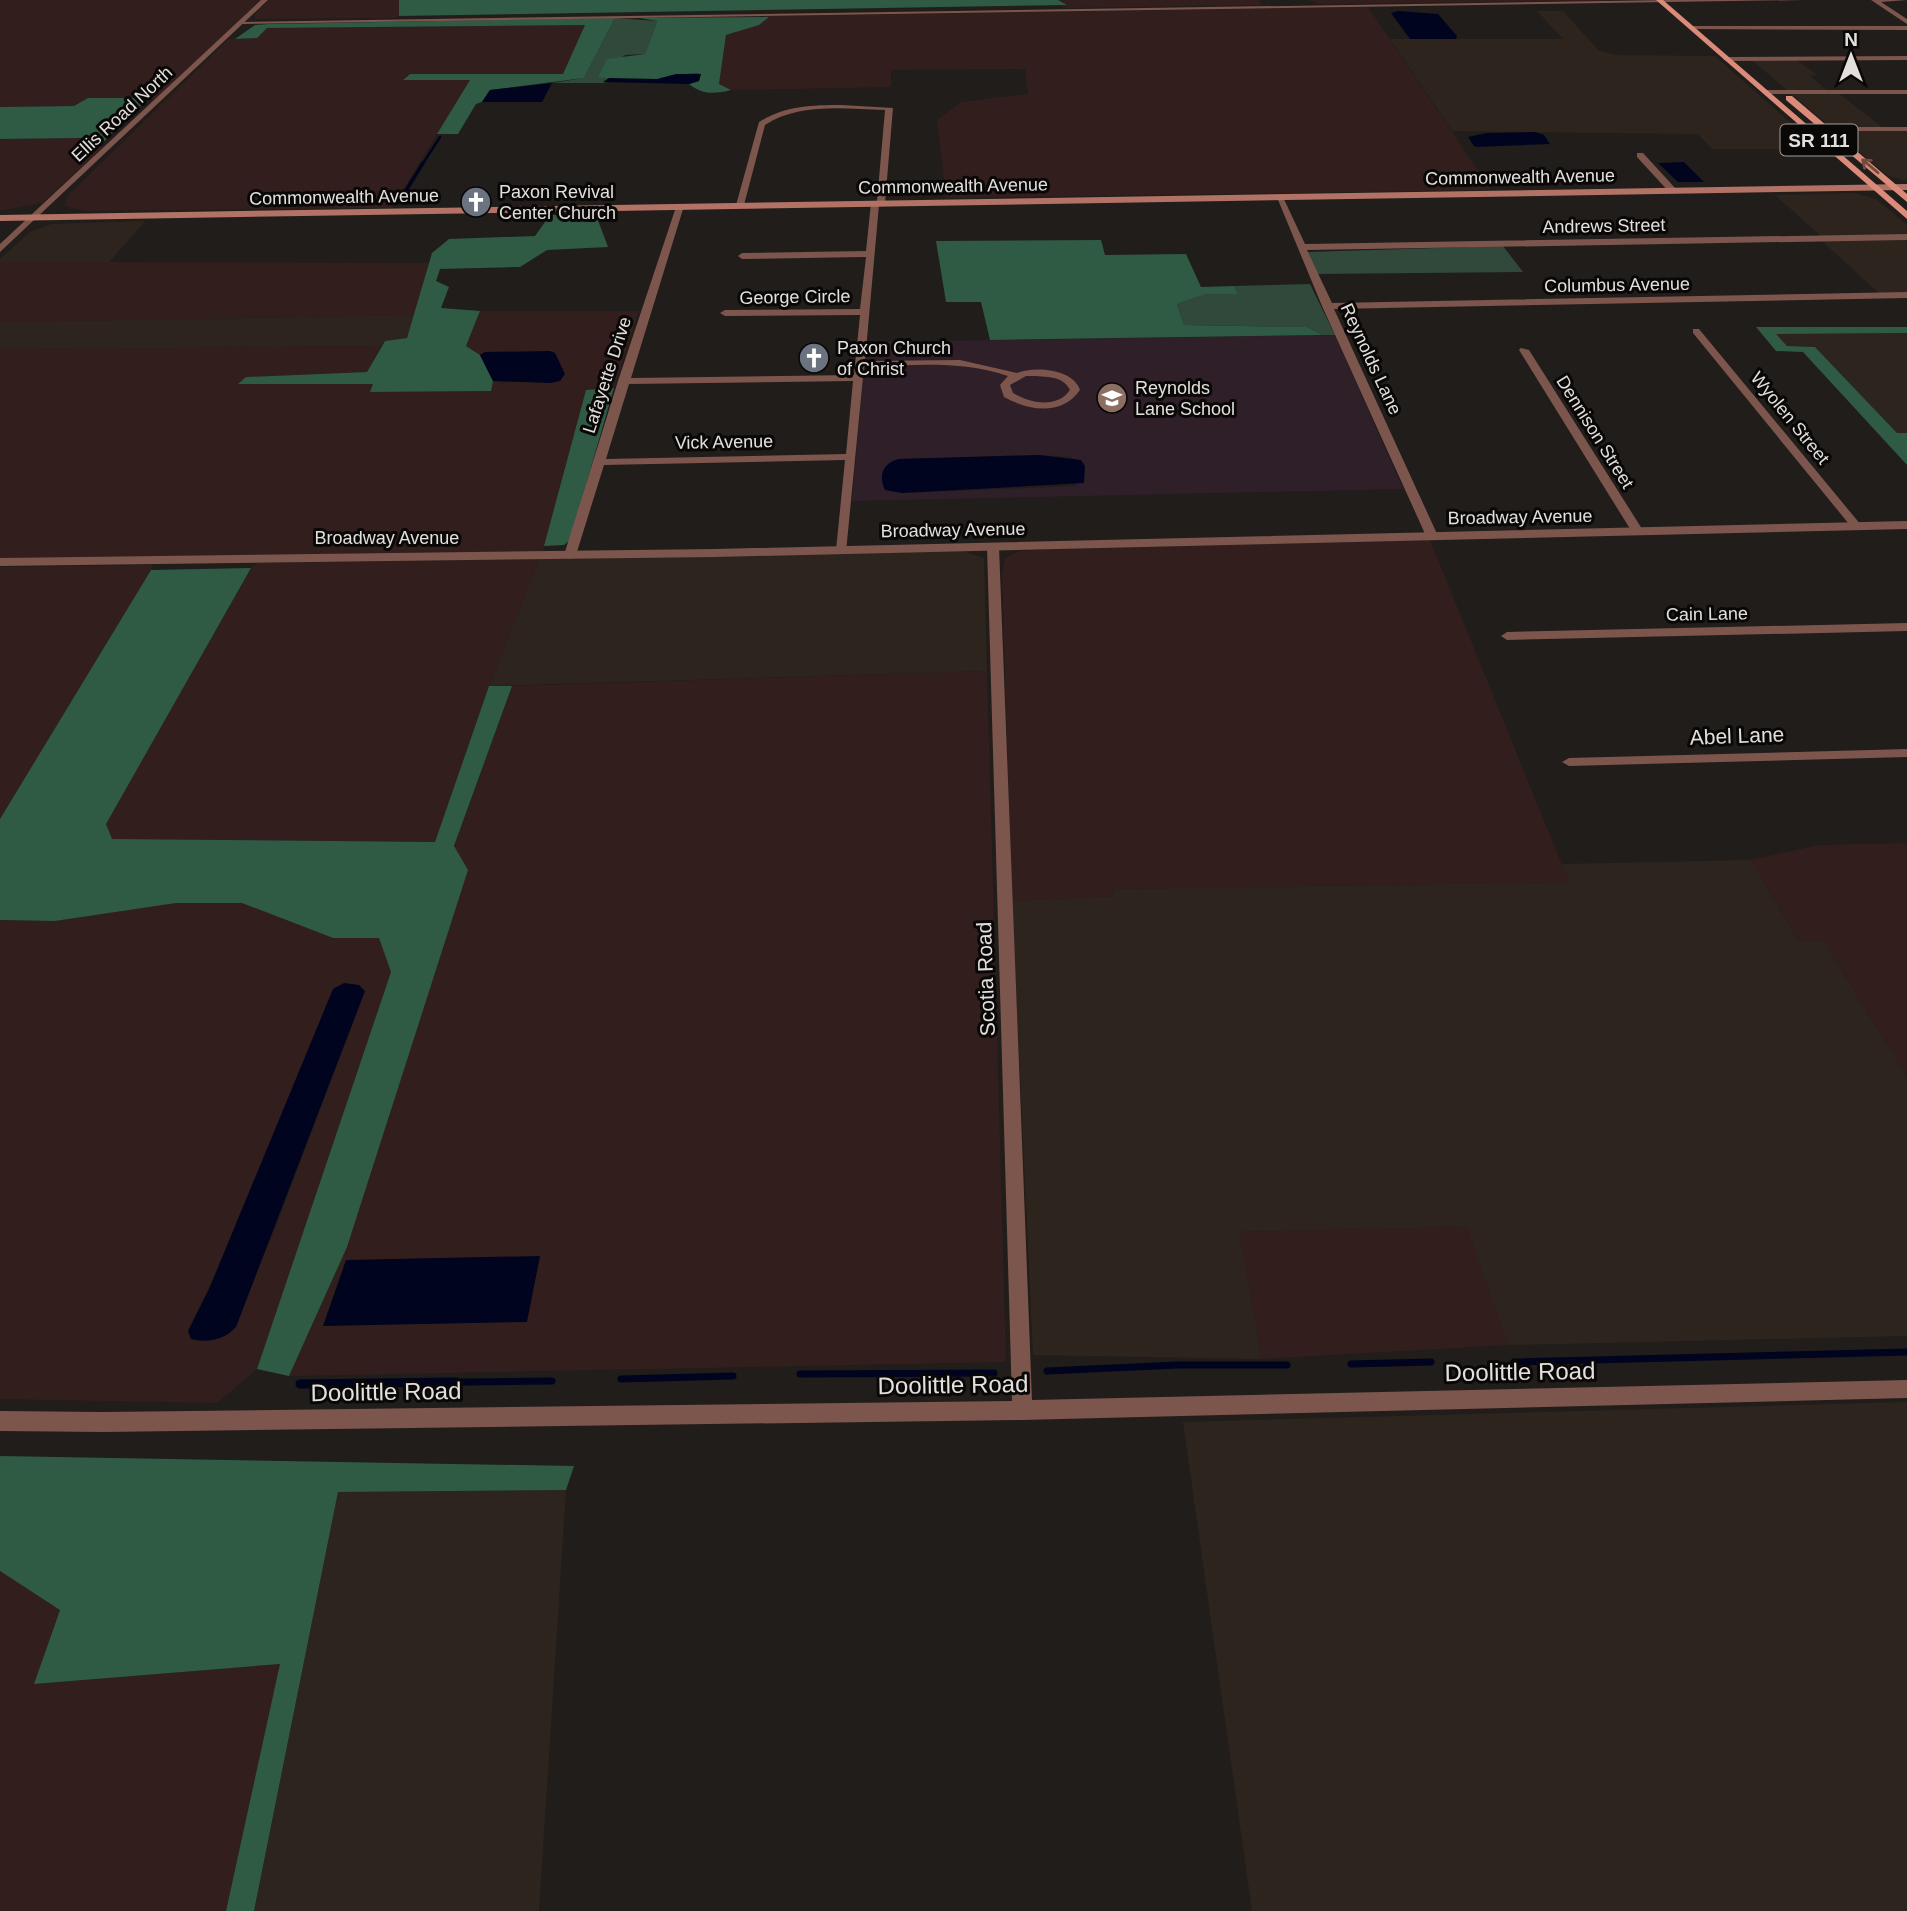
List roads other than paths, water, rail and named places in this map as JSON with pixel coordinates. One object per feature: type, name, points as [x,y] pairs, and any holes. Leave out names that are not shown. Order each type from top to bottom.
[{"type":"main road","points":[[1674,0],[1687,11]]},
{"type":"main road","name":"SR 111","points":[[1660,1],[1907,216]]},
{"type":"main road","points":[[1697,19],[1715,36]]},
{"type":"main road","points":[[1733,51],[1754,68]]},
{"type":"main road","name":"SR 111","points":[[1772,84],[1907,199]]},
{"type":"main road","name":"Commonwealth Avenue","points":[[0,218],[1907,187]]},
{"type":"street","name":"Ellis Road North","points":[[0,249],[265,0]]},
{"type":"street","points":[[242,22],[1801,0]]},
{"type":"street","points":[[1876,0],[1907,0]]},
{"type":"street","points":[[1876,0],[1907,22]]},
{"type":"street","points":[[1691,28],[1907,28]]},
{"type":"street","points":[[1726,59],[1907,58]]},
{"type":"street","points":[[1764,92],[1907,92]]},
{"type":"street","points":[[850,108],[888,118]]},
{"type":"street","points":[[740,205],[758,130],[774,116],[796,110],[889,108],[869,254],[842,550]]},
{"type":"street","points":[[1807,129],[1907,129]]},
{"type":"street","points":[[1640,155],[1673,191]]},
{"type":"street","name":"Reynolds Lane","points":[[1279,197],[1432,536]]},
{"type":"street","name":"Lafayette Drive","points":[[570,555],[680,206]]},
{"type":"street","name":"Andrews Street","points":[[1301,247],[1907,237]]},
{"type":"street","points":[[742,256],[869,254]]},
{"type":"street","name":"Columbus Avenue","points":[[1327,306],[1907,295]]},
{"type":"street","name":"George Circle","points":[[725,313],[864,312]]},
{"type":"street","name":"Wyolen Street","points":[[1696,331],[1857,527]]},
{"type":"street","name":"Dennison Street","points":[[1524,350],[1638,532]]},
{"type":"street","points":[[860,364],[935,363],[995,367],[1017,376],[1036,372],[1059,375],[1068,379],[1075,390],[1073,395],[1057,403],[1024,403],[1015,400],[1005,390],[1009,380],[1017,376]]},
{"type":"street","points":[[623,381],[858,378]]},
{"type":"street","name":"Vick Avenue","points":[[598,462],[851,457]]},
{"type":"street","name":"Broadway Avenue","points":[[0,562],[842,550],[1907,525]]},
{"type":"street","name":"Scotia Road","points":[[993,547],[1022,1410]]},
{"type":"street","name":"Cain Lane","points":[[1507,636],[1907,627]]},
{"type":"street","name":"Abel Lane","points":[[1569,762],[1907,753]]},
{"type":"street","name":"Doolittle Road","points":[[0,1421],[103,1422],[1022,1410],[1907,1390]]},
{"type":"water","points":[[1398,11],[1438,14],[1457,36],[1456,39],[1410,39],[1391,13]]},
{"type":"water","points":[[676,74],[701,74],[699,81],[689,84],[603,82],[609,78],[657,79]]},
{"type":"water","points":[[552,83],[542,102],[482,102],[490,90]]},
{"type":"water","points":[[1535,132],[1544,135],[1550,144],[1477,147],[1468,137],[1487,133]]},
{"type":"water","points":[[1684,162],[1704,182],[1678,182],[1658,163]]},
{"type":"water","points":[[485,352],[555,353],[565,374],[560,381],[551,383],[493,381],[480,355]]},
{"type":"water","points":[[1039,455],[1081,460],[1085,466],[1084,483],[902,493],[885,490],[882,479],[883,470],[889,463],[899,459]]},
{"type":"water","points":[[344,983],[359,985],[365,991],[236,1327],[215,1339],[191,1339],[188,1331],[209,1289],[333,989]]},
{"type":"water","points":[[540,1256],[527,1322],[323,1326],[346,1260]]},
{"type":"waterway","points":[[422,165],[440,137]]},
{"type":"waterway","points":[[399,202],[423,163]]},
{"type":"waterway","points":[[1514,1362],[1907,1352]]},
{"type":"waterway","points":[[1351,1364],[1431,1362]]},
{"type":"waterway","points":[[1047,1371],[1178,1365],[1287,1365]]},
{"type":"waterway","points":[[800,1374],[994,1373]]},
{"type":"waterway","points":[[621,1379],[733,1376]]},
{"type":"waterway","points":[[309,1384],[552,1381]]},
{"type":"waterway","points":[[300,1384],[456,1382]]},
{"type":"place","name":"Paxon Revival Center Church","points":[[476,202]]},
{"type":"place","name":"Paxon Church of Christ","points":[[814,358]]},
{"type":"place","name":"Reynolds Lane School","points":[[1112,398]]}]
